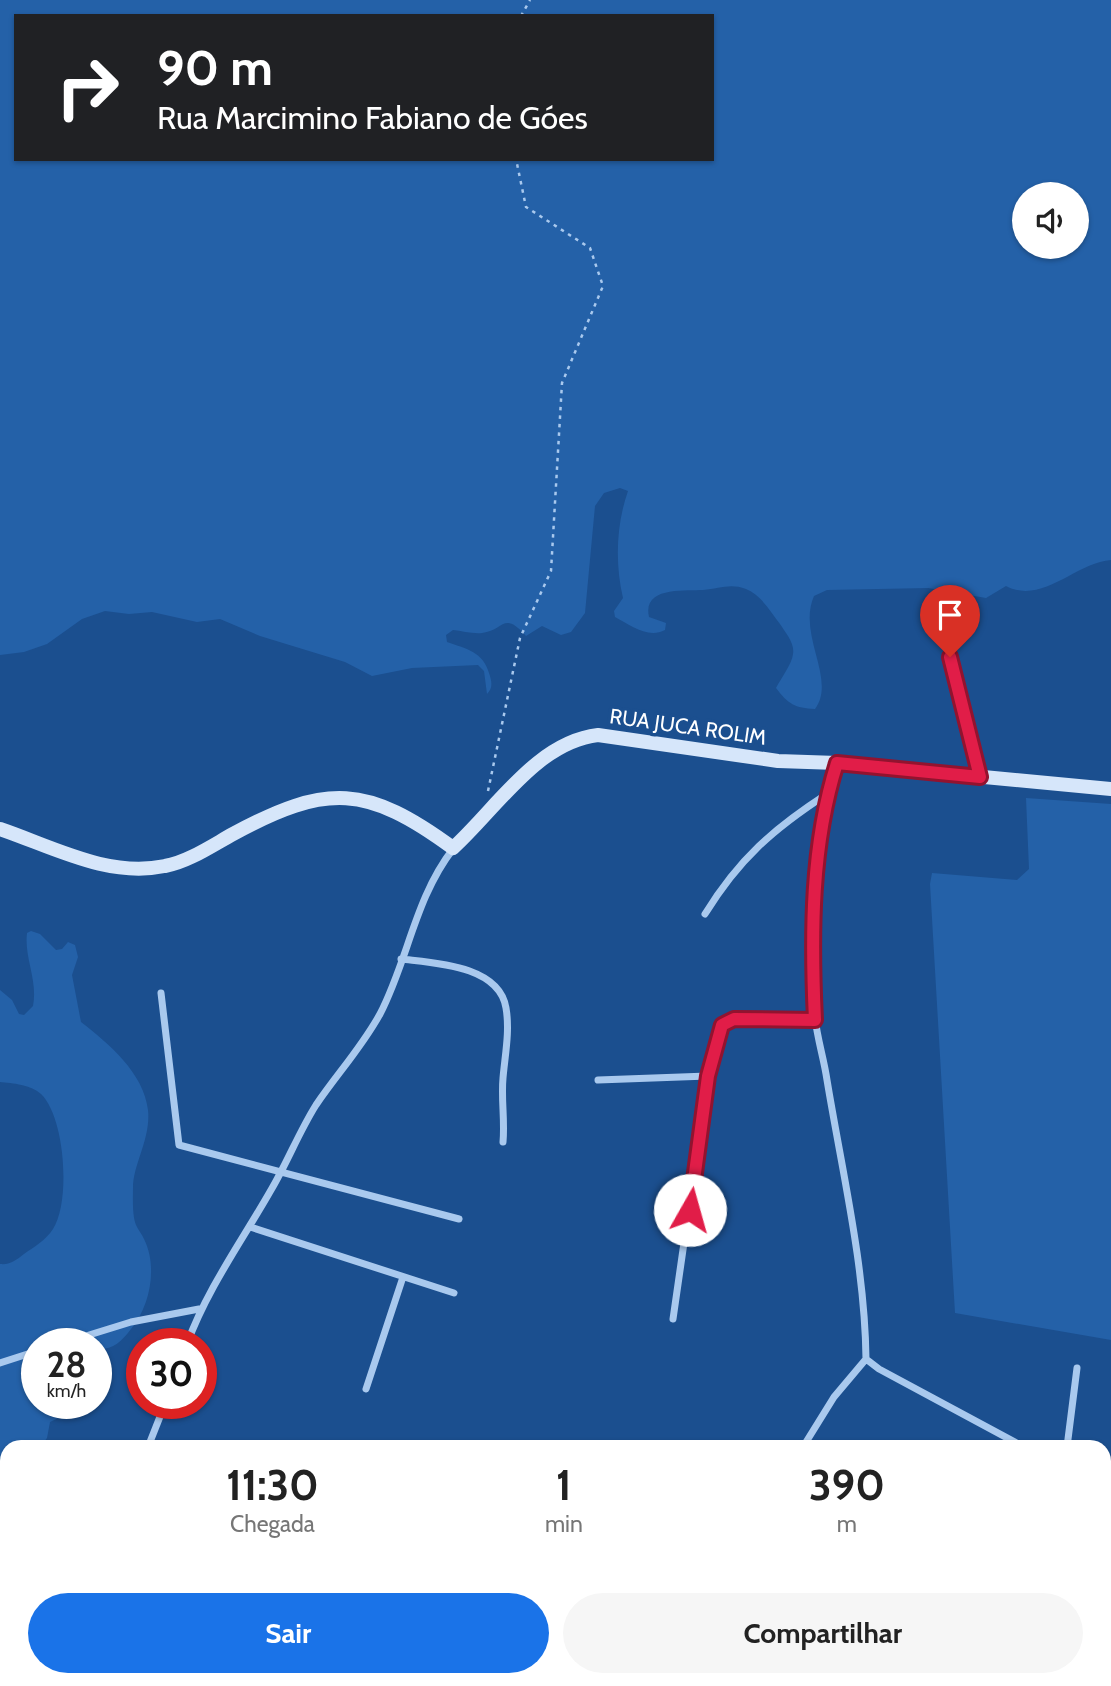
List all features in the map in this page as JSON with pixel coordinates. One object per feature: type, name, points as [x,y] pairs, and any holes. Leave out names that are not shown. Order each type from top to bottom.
[{"type":"street","points":[[944,633],[980,777]]},
{"type":"street","name":"RUA JUCA ROLIM","points":[[453,848],[536,762],[582,737],[629,738],[778,761],[837,763],[1111,789]]},
{"type":"street","points":[[837,763],[827,794],[812,951],[815,1020],[846,1191],[866,1359],[879,1369],[1011,1440]]},
{"type":"street","points":[[705,914],[738,865],[765,837],[827,794]]},
{"type":"street","points":[[0,829],[77,858],[119,867],[166,866],[267,816],[326,798],[353,796],[402,814],[453,848],[429,884],[382,1010],[368,1034],[316,1105],[250,1227],[199,1309],[192,1328]]},
{"type":"street","points":[[401,959],[439,964],[470,972],[488,981],[506,1004],[508,1028],[502,1085],[503,1142]]},
{"type":"street","points":[[161,993],[179,1144],[459,1219]]},
{"type":"street","points":[[673,1319],[708,1076],[718,1035],[727,1020],[815,1020]]},
{"type":"street","points":[[598,1080],[708,1076]]},
{"type":"street","points":[[250,1227],[454,1293]]},
{"type":"street","points":[[366,1389],[403,1277]]},
{"type":"street","points":[[112,1328],[199,1309]]},
{"type":"street","points":[[0,1363],[21,1356]]},
{"type":"street","points":[[807,1440],[834,1396],[866,1359]]},
{"type":"street","points":[[1068,1440],[1077,1368]]},
{"type":"street","points":[[151,1440],[159,1419]]},
{"type":"path","points":[[487,796],[520,638],[551,571],[562,383],[603,286],[590,248],[526,207],[516,161]]},
{"type":"shaded area","points":[[0,0],[1111,0],[1111,560],[1084,568],[1046,587],[1019,590],[1006,586],[986,598],[928,588],[827,590],[814,596],[810,626],[822,684],[821,697],[815,709],[792,704],[776,688],[791,662],[793,646],[765,604],[746,589],[730,586],[659,595],[652,600],[649,617],[666,623],[665,630],[659,632],[639,630],[615,617],[614,611],[623,598],[618,544],[628,491],[620,488],[604,493],[595,506],[585,613],[571,632],[561,635],[542,626],[526,636],[513,624],[508,623],[482,633],[453,630],[446,635],[447,642],[473,652],[483,660],[491,682],[487,694],[484,671],[478,665],[412,668],[372,676],[345,662],[260,636],[220,619],[197,622],[152,612],[129,614],[105,611],[82,619],[47,644],[24,652],[0,655]]},
{"type":"shaded area","points":[[1026,798],[1111,804],[1111,1340],[955,1313],[930,884],[932,873],[1017,880],[1029,869]]},
{"type":"shaded area","points":[[31,931],[40,934],[56,950],[62,949],[68,942],[75,945],[78,957],[72,975],[81,1022],[123,1060],[145,1096],[148,1110],[147,1131],[134,1179],[133,1206],[136,1225],[148,1250],[151,1274],[147,1298],[138,1320],[132,1328],[126,1328],[124,1338],[112,1346],[112,1328],[21,1328],[21,1419],[56,1419],[50,1422],[45,1440],[0,1440],[0,1264],[16,1260],[50,1233],[59,1216],[62,1199],[63,1160],[56,1121],[49,1105],[41,1094],[32,1088],[0,1082],[0,990],[12,1000],[19,1014],[24,1015],[33,1006],[34,987],[27,933]]},
{"type":"route","points":[[690,1210],[708,1076],[722,1025],[727,1020],[734,1019],[815,1020],[812,951],[816,897],[827,794],[837,763],[980,777],[950,657]]}]
